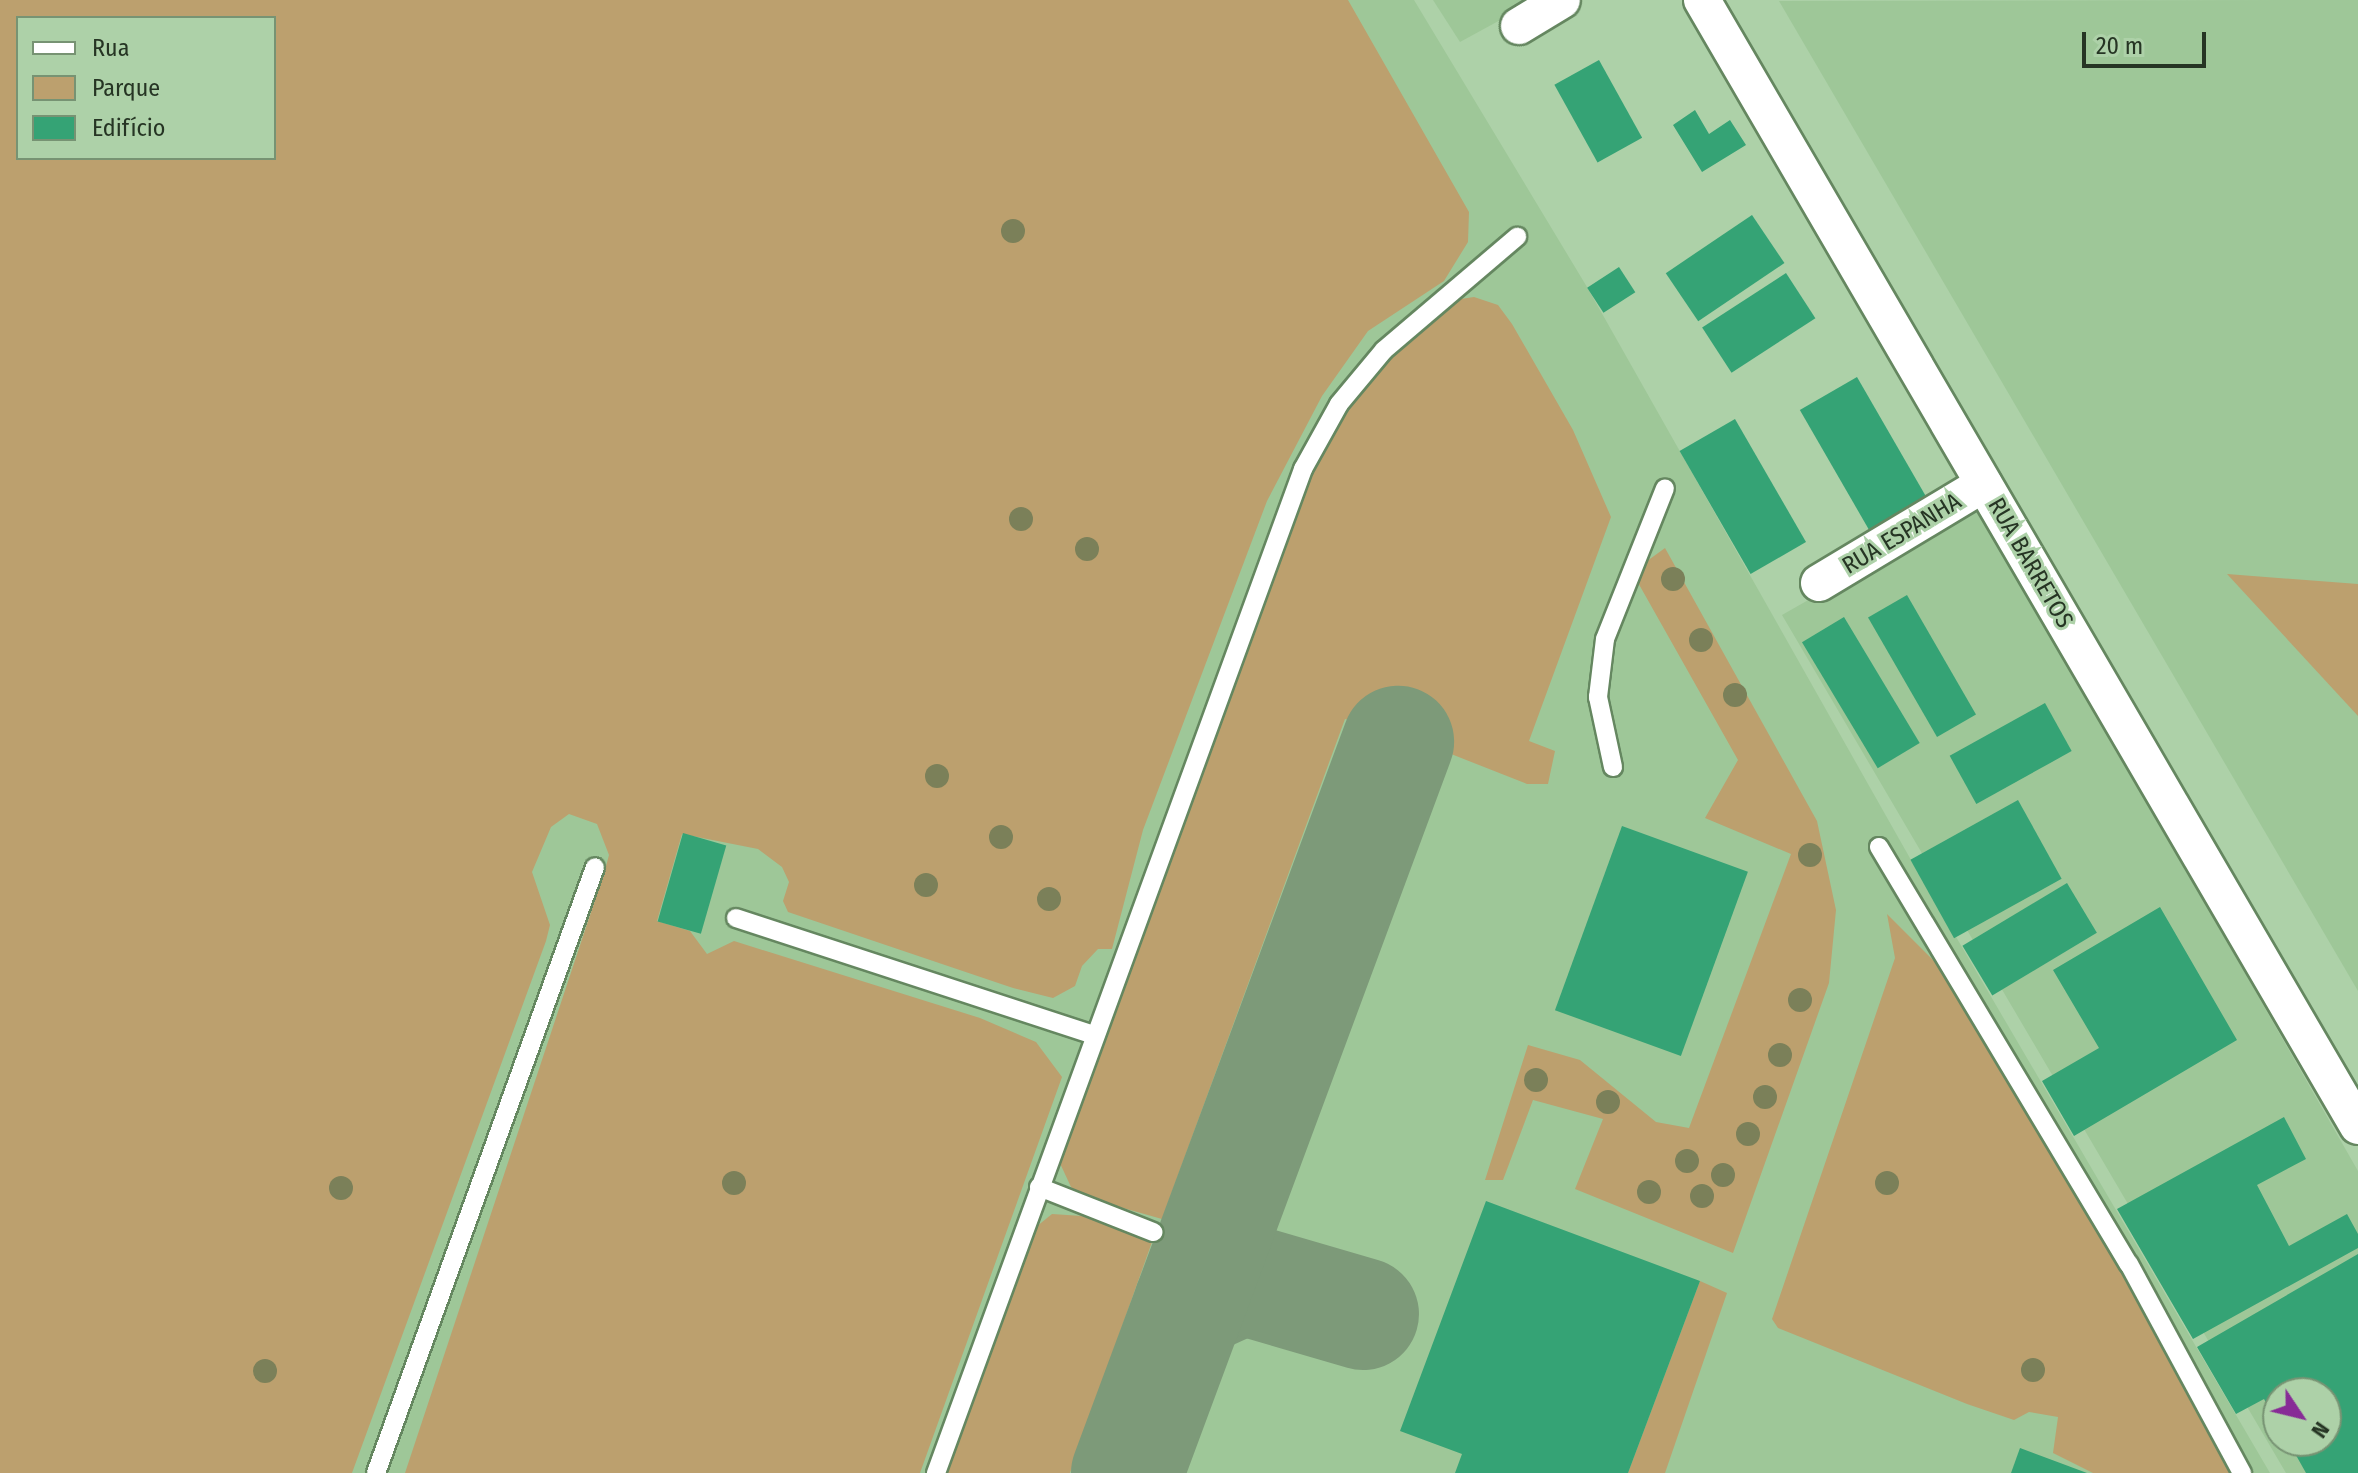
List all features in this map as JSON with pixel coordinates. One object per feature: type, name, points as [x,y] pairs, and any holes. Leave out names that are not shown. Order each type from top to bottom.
[{"type":"street","points":[[1519,26],[1562,0]]},
{"type":"street","name":"RUA BARRETOS","points":[[1702,0],[2358,1126]]},
{"type":"street","name":"RUA ESPANHA","points":[[1819,583],[1984,484]]},
{"type":"lane","points":[[936,1473],[1303,469],[1339,404],[1384,350],[1517,237]]},
{"type":"lane","points":[[1613,767],[1598,697],[1605,639],[1665,488]]},
{"type":"lane","points":[[1879,847],[2129,1264],[2242,1473]]},
{"type":"lane","points":[[376,1473],[595,867]]},
{"type":"lane","points":[[736,918],[1095,1035]]},
{"type":"lane","points":[[1039,1187],[1153,1232]]},
{"type":"shaded area","points":[[0,0],[1414,0],[1587,287],[1911,860],[2270,1473],[0,1473]]},
{"type":"shaded area","points":[[1433,0],[1537,0],[1460,42]]},
{"type":"shaded area","points":[[2358,0],[2358,991],[1779,1]]},
{"type":"shaded area","points":[[1977,504],[2358,1171],[2358,1473],[2286,1473],[2277,1457],[2342,1457],[2342,1377],[2262,1377],[2262,1432],[1782,615]]},
{"type":"green space","points":[[0,0],[1348,0],[1469,212],[1468,242],[1444,281],[1368,331],[1322,396],[1267,501],[1143,830],[1112,949],[1098,949],[1082,966],[1075,986],[1053,998],[1013,988],[788,912],[783,901],[789,882],[782,867],[758,849],[682,834],[657,921],[690,931],[707,954],[734,941],[980,1018],[1036,1042],[1062,1077],[920,1473],[405,1473],[609,855],[597,824],[569,814],[551,827],[532,872],[550,925],[546,941],[352,1473],[0,1473]]},
{"type":"green space","points":[[1474,297],[1498,305],[1512,324],[1573,430],[1611,517],[1529,741],[1555,751],[1548,784],[1527,784],[1398,733],[1345,719],[1162,1219],[1084,1197],[1071,1187],[1058,1159],[1303,469],[1339,404],[1441,302]]},
{"type":"green space","points":[[1665,548],[1817,821],[1836,910],[1829,983],[1733,1253],[1575,1189],[1603,1119],[1533,1100],[1503,1180],[1485,1180],[1528,1045],[1580,1060],[1656,1122],[1689,1128],[1791,854],[1705,818],[1738,760],[1632,572]]},
{"type":"green space","points":[[2227,574],[2358,584],[2358,716]]},
{"type":"green space","points":[[1887,914],[1967,994],[2241,1473],[2093,1473],[2053,1453],[2058,1417],[2029,1412],[2014,1420],[1967,1404],[1778,1328],[1772,1319],[1895,958]]},
{"type":"green space","points":[[1052,1214],[1082,1216],[1152,1242],[1070,1473],[943,1473],[1020,1240]]},
{"type":"green space","points":[[1700,1281],[1727,1293],[1665,1473],[1628,1473]]},
{"type":"building","points":[[1599,60],[1642,138],[1598,163],[1554,85]]},
{"type":"building","points":[[1695,110],[1709,134],[1730,120],[1746,145],[1702,172],[1673,125]]},
{"type":"building","points":[[1752,215],[1784,263],[1698,321],[1666,273]]},
{"type":"building","points":[[1619,267],[1635,292],[1603,313],[1587,288]]},
{"type":"building","points":[[1786,273],[1815,318],[1732,373],[1702,327]]},
{"type":"building","points":[[1857,377],[1927,498],[1870,531],[1800,410]]},
{"type":"building","points":[[1735,419],[1806,542],[1751,574],[1680,451]]},
{"type":"building","points":[[1907,595],[1976,715],[1937,737],[1868,618]]},
{"type":"building","points":[[1844,617],[1920,743],[1878,768],[1802,642]]},
{"type":"building","points":[[2045,703],[2072,751],[1976,804],[1950,756]]},
{"type":"building","points":[[2018,800],[2062,879],[1954,938],[1910,860]]},
{"type":"building","points":[[1622,826],[1748,872],[1681,1056],[1555,1010]]},
{"type":"building","points":[[683,833],[726,845],[701,934],[658,921]]},
{"type":"building","points":[[2067,883],[2097,933],[1992,996],[1962,946]]},
{"type":"building","points":[[2160,907],[2237,1040],[2074,1136],[2042,1081],[2099,1048],[2053,970]]},
{"type":"building","points":[[2284,1117],[2306,1159],[2257,1185],[2289,1246],[2347,1214],[2358,1234],[2358,1248],[2193,1339],[2117,1209]]},
{"type":"building","points":[[1486,1201],[1700,1281],[1628,1473],[1455,1473],[1462,1454],[1400,1431]]},
{"type":"building","points":[[2358,1254],[2358,1473],[2306,1473],[2297,1457],[2342,1457],[2342,1377],[2262,1377],[2262,1400],[2236,1414],[2197,1347]]},
{"type":"building","points":[[2020,1448],[2087,1473],[2011,1473]]},
{"type":"taxiway","points":[[1127,1473],[1398,742]]},
{"type":"taxiway","points":[[1190,1303],[1243,1279],[1363,1314]]}]
